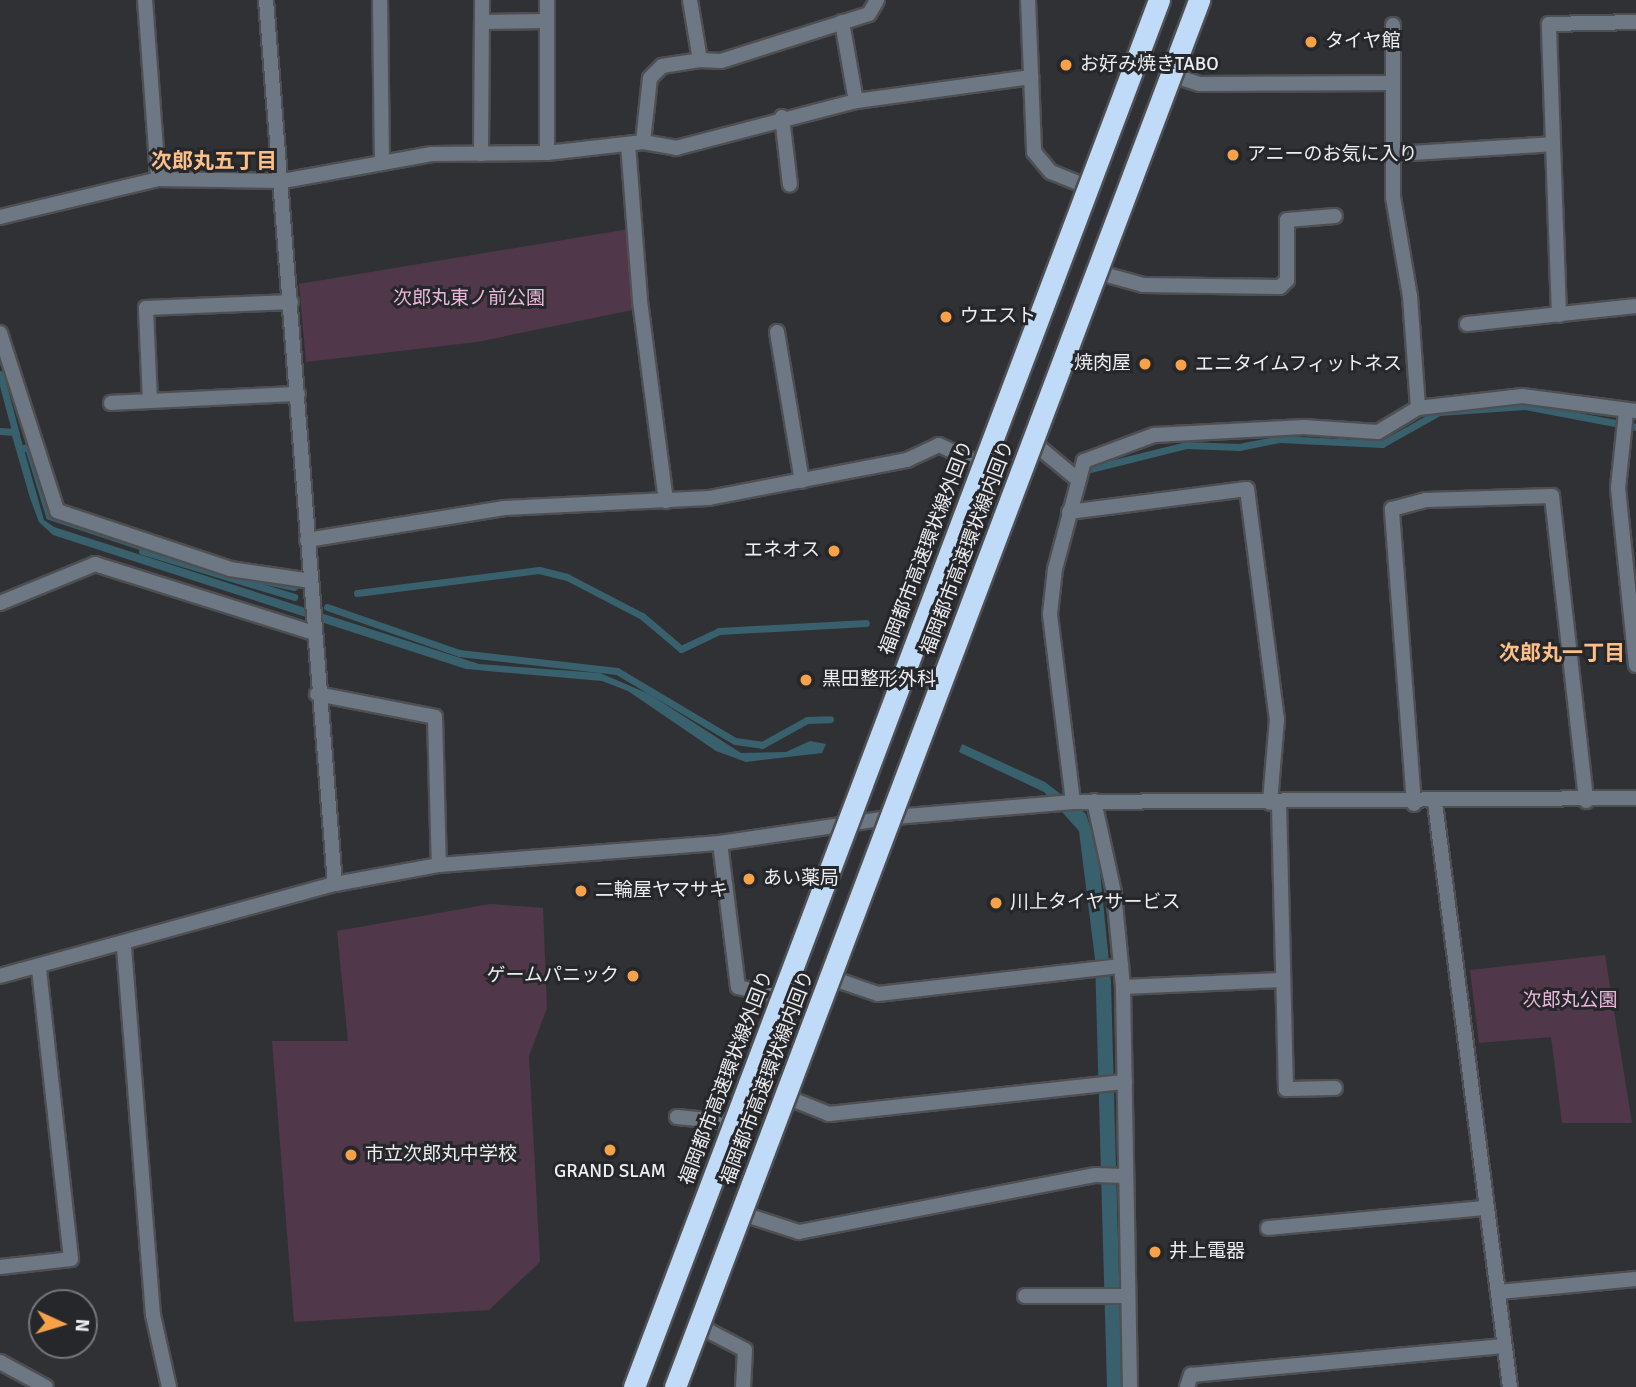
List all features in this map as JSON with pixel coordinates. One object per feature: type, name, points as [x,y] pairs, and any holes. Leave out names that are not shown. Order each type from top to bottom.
[{"type":"highway","name":"福岡都市高速環状線外回り","points":[[634,1387],[1159,0]]},
{"type":"highway","name":"福岡都市高速環状線内回り","points":[[676,1387],[1199,0]]},
{"type":"street","points":[[145,0],[158,179]]},
{"type":"street","points":[[266,0],[298,394],[317,694],[335,884]]},
{"type":"street","points":[[380,0],[382,163]]},
{"type":"street","points":[[481,153],[482,0]]},
{"type":"street","points":[[547,0],[547,153]]},
{"type":"street","points":[[690,0],[701,60]]},
{"type":"street","points":[[666,501],[640,301],[636,143],[650,78],[662,66],[701,60],[721,61],[869,14],[877,0]]},
{"type":"street","points":[[1028,0],[1034,152],[1051,173],[1086,186]]},
{"type":"street","points":[[483,22],[546,21]]},
{"type":"street","points":[[842,22],[856,101]]},
{"type":"street","points":[[1559,315],[1549,24],[1636,22]]},
{"type":"street","points":[[1393,25],[1393,197],[1410,296],[1418,408]]},
{"type":"street","points":[[1175,76],[1200,84],[1392,83]]},
{"type":"street","points":[[0,217],[158,179],[282,181],[382,163],[481,153],[547,153],[636,143],[676,148],[782,117],[856,101],[1031,77]]},
{"type":"street","points":[[782,117],[790,185]]},
{"type":"street","points":[[1395,154],[1553,144]]},
{"type":"street","points":[[1100,273],[1143,285],[1280,287],[1287,280],[1287,220],[1335,216]]},
{"type":"street","points":[[150,401],[146,308],[291,302]]},
{"type":"street","points":[[1467,324],[1636,306]]},
{"type":"street","points":[[777,332],[802,481]]},
{"type":"street","points":[[0,333],[57,511],[230,569],[311,581]]},
{"type":"street","points":[[111,403],[298,394]]},
{"type":"street","points":[[1073,802],[1050,614],[1069,512],[1084,461],[1101,449],[1154,435],[1304,427],[1378,432],[1418,408],[1522,396],[1631,412],[1624,435],[1618,488],[1636,665]]},
{"type":"street","points":[[1035,444],[1077,478]]},
{"type":"street","points":[[307,540],[503,508],[666,501],[802,481],[907,460],[939,445],[980,464]]},
{"type":"street","points":[[1069,512],[1247,489],[1277,719],[1275,803],[1286,1089],[1335,1088]]},
{"type":"street","points":[[1414,804],[1392,509],[1426,500],[1552,496],[1586,801]]},
{"type":"street","points":[[0,603],[95,564],[314,633]]},
{"type":"street","points":[[317,694],[435,717],[439,865]]},
{"type":"street","points":[[0,975],[124,947],[335,884],[439,865],[720,843],[895,817],[1073,802],[1414,804],[1636,798]]},
{"type":"street","points":[[1094,801],[1107,845],[1117,966],[1123,987],[1126,1296],[1130,1387]]},
{"type":"street","points":[[1435,803],[1510,1387]]},
{"type":"street","points":[[720,843],[738,987],[777,996]]},
{"type":"street","points":[[124,947],[153,1315],[169,1387]]},
{"type":"street","points":[[834,979],[877,994],[1117,966]]},
{"type":"street","points":[[0,1267],[71,1259],[40,968]]},
{"type":"street","points":[[1123,987],[1280,980]]},
{"type":"street","points":[[789,1098],[829,1114],[1125,1082]]},
{"type":"street","points":[[677,1117],[728,1122]]},
{"type":"street","points":[[746,1215],[799,1232],[1096,1175],[1124,1176]]},
{"type":"street","points":[[1268,1228],[1485,1208]]},
{"type":"street","points":[[1498,1293],[1636,1279]]},
{"type":"street","points":[[1026,1296],[1126,1296]]},
{"type":"street","points":[[703,1328],[745,1350],[743,1387]]},
{"type":"street","points":[[1187,1387],[1191,1376],[1504,1346]]},
{"type":"street","points":[[0,1362],[46,1387]]},
{"type":"green space","name":"次郎丸東ノ前公園","points":[[629,229],[637,309],[477,342],[306,362],[299,284]]},
{"type":"green space","points":[[490,904],[543,908],[547,1008],[529,1056],[540,1262],[489,1310],[294,1322],[272,1041],[348,1041],[337,931]]},
{"type":"green space","name":"次郎丸公園","points":[[1605,955],[1632,1123],[1562,1123],[1551,1037],[1479,1043],[1470,970]]},
{"type":"water","points":[[17,425],[44,520],[54,527],[479,664],[600,673],[649,694],[741,753],[786,752],[810,741],[826,744],[822,753],[746,762],[716,751],[628,691],[602,681],[466,669],[53,535],[39,522],[30,498],[10,429]]},
{"type":"water","points":[[962,744],[1045,782],[1086,814],[1098,851],[1111,982],[1122,1387],[1107,1387],[1095,959],[1079,831],[1044,792],[959,752]]},
{"type":"waterway","points":[[0,374],[16,434]]},
{"type":"waterway","points":[[1090,469],[1187,445],[1239,447],[1279,439],[1382,444],[1439,412],[1525,406],[1636,427]]},
{"type":"waterway","points":[[0,431],[15,432]]},
{"type":"waterway","points":[[20,449],[28,447],[49,516],[149,549]]},
{"type":"waterway","points":[[142,551],[294,597]]},
{"type":"waterway","points":[[357,593],[539,570],[567,577],[642,616],[681,649],[719,631],[866,623]]},
{"type":"waterway","points":[[261,580],[294,587]]},
{"type":"waterway","points":[[327,607],[459,653],[617,671],[735,741],[762,745],[807,720],[830,719]]},
{"type":"place","name":"タイヤ館","points":[[1311,42]]},
{"type":"place","name":"お好み焼きTABO","points":[[1066,65]]},
{"type":"place","name":"アニーのお気に入り","points":[[1233,155]]},
{"type":"place","name":"ウエスト","points":[[946,317]]},
{"type":"place","name":"焼肉屋","points":[[1145,364]]},
{"type":"place","name":"エニタイムフィットネス","points":[[1181,365]]},
{"type":"place","name":"エネオス","points":[[834,551]]},
{"type":"place","name":"黒田整形外科","points":[[806,680]]},
{"type":"place","name":"あい薬局","points":[[749,879]]},
{"type":"place","name":"二輪屋ヤマサキ","points":[[581,891]]},
{"type":"place","name":"川上タイヤサービス","points":[[996,903]]},
{"type":"place","name":"ゲームパニック","points":[[633,976]]},
{"type":"place","name":"GRAND SLAM","points":[[610,1150]]},
{"type":"place","name":"市立次郎丸中学校","points":[[351,1155]]},
{"type":"place","name":"井上電器","points":[[1155,1252]]},
{"type":"district","name":"次郎丸五丁目","points":[[214,161]]},
{"type":"district","name":"次郎丸一丁目","points":[[1562,653]]}]
